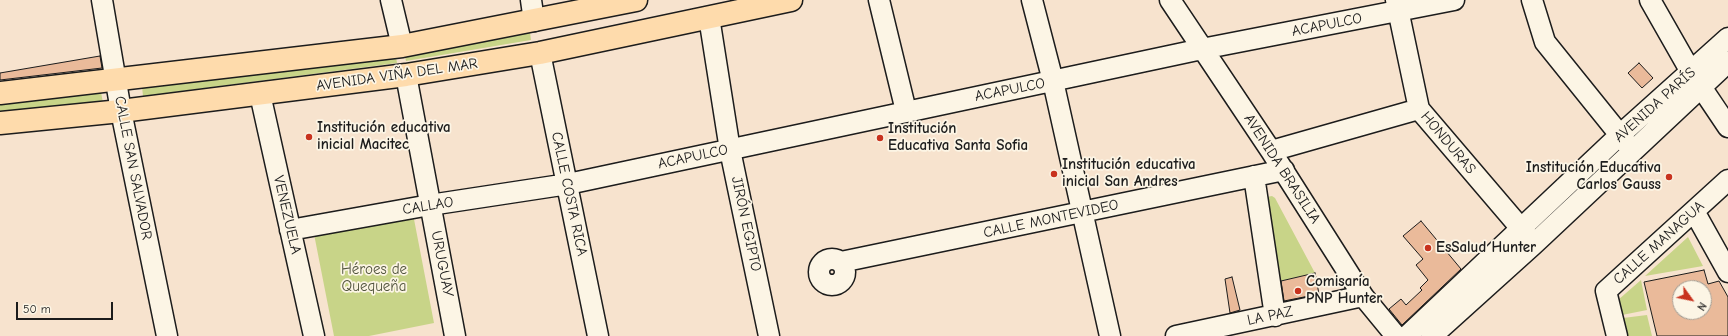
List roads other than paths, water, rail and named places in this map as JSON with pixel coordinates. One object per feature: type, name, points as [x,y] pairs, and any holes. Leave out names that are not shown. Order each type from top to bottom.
[{"type":"main road","name":"AVENIDA VIÑA DEL MAR","points":[[0,93],[402,46],[532,10],[636,0]]},
{"type":"main road","name":"AVENIDA VIÑA DEL MAR","points":[[0,123],[121,111],[406,75],[540,53],[791,0]]},
{"type":"street","name":"CALLE SAN SALVADOR","points":[[102,0],[121,111],[167,336]]},
{"type":"street","points":[[391,0],[402,46]]},
{"type":"street","points":[[879,0],[906,111]]},
{"type":"street","points":[[1032,0],[1054,81],[1110,336]]},
{"type":"street","name":"AVENIDA BRASILIA","points":[[1170,0],[1272,151],[1363,296],[1396,336]]},
{"type":"street","name":"ACAPULCO","points":[[568,184],[906,111],[1054,81],[1397,6],[1454,0]]},
{"type":"street","points":[[1532,0],[1545,42],[1621,134],[1632,151]]},
{"type":"street","points":[[1650,0],[1697,79],[1728,127]]},
{"type":"street","name":"HONDURAS","points":[[1397,6],[1419,109],[1528,236]]},
{"type":"street","name":"JIRÓN EGIPTO","points":[[709,17],[730,150],[769,336]]},
{"type":"street","name":"AVENIDA PARÍS","points":[[1432,336],[1528,236],[1621,134],[1697,79],[1722,65],[1728,38]]},
{"type":"street","name":"CALLE COSTA RICA","points":[[540,53],[598,336]]},
{"type":"street","name":"URUGUAY","points":[[406,75],[455,336]]},
{"type":"street","name":"AVENIDA PARÍS","points":[[1407,336],[1632,151],[1697,79]]},
{"type":"street","name":"VENEZUELA","points":[[260,94],[314,336]]},
{"type":"street","points":[[1272,151],[1419,109]]},
{"type":"street","name":"CALLE MONTEVIDEO","points":[[841,262],[1284,170]]},
{"type":"street","points":[[1254,176],[1275,316]]},
{"type":"street","name":"CALLE MANAGUA","points":[[1617,336],[1606,291],[1728,180]]},
{"type":"street","name":"CALLAO","points":[[290,230],[430,205],[568,184]]},
{"type":"street","points":[[1694,211],[1728,272]]},
{"type":"street","name":"LA PAZ","points":[[1176,336],[1363,296]]},
{"type":"place","name":"Institución educativa inicial Macitec","points":[[309,137]]},
{"type":"place","name":"Institución Educativa Santa Sofia","points":[[880,138]]},
{"type":"place","name":"Institución educativa inicial San Andres","points":[[1054,174]]},
{"type":"place","name":"Institución Educativa Carlos Gauss","points":[[1669,177]]},
{"type":"place","name":"EsSalud Hunter","points":[[1428,248]]},
{"type":"place","name":"Comisaría PNP Hunter","points":[[1298,291]]},
{"type":"park label","name":"Héroes de Quequeña","points":[[374,278]]}]
